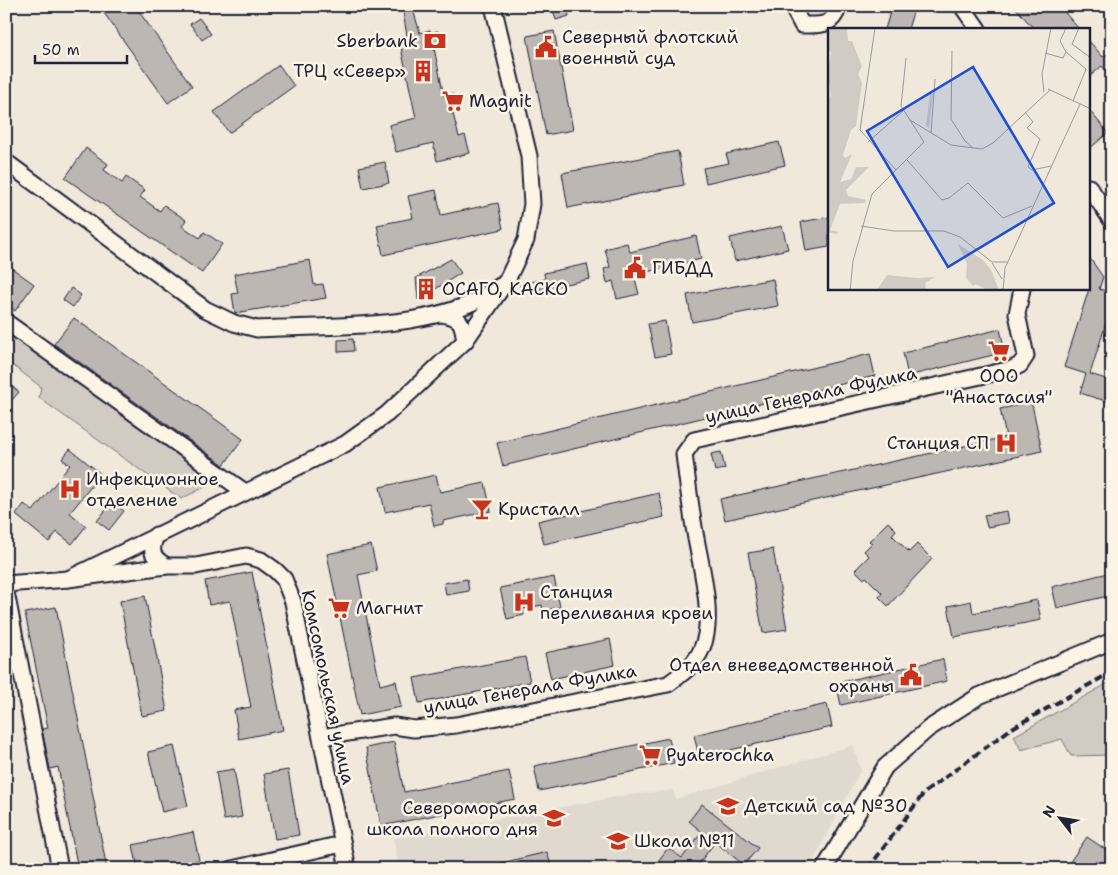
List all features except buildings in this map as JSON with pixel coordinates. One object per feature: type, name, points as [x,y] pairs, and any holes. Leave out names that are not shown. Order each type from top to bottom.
[{"type":"street","name":"Комсомольская улица","points":[[68,579],[345,444],[387,414],[465,341],[507,280],[526,240],[532,204],[529,156],[493,6]]},
{"type":"street","points":[[792,6],[802,25],[826,26],[831,22],[839,6]]},
{"type":"street","points":[[962,6],[977,28]]},
{"type":"street","points":[[6,162],[205,309],[234,323],[257,329],[398,322],[441,314],[471,303],[494,291],[507,280]]},
{"type":"street","points":[[1090,188],[1112,221]]},
{"type":"street","name":"улица Генерала Фулика","points":[[321,737],[394,726],[414,729],[456,725],[668,684],[687,670],[704,646],[706,586],[694,527],[684,454],[694,440],[1012,369],[1020,365],[1026,356],[1017,314],[1022,290]]},
{"type":"street","points":[[441,314],[456,317],[463,324],[465,341]]},
{"type":"street","points":[[6,322],[245,492]]},
{"type":"street","points":[[156,535],[150,550],[152,557],[166,566]]},
{"type":"street","name":"Комсомольская улица","points":[[6,584],[68,579],[166,566],[196,566],[246,556],[261,560],[284,579],[293,602],[348,869]]},
{"type":"street","points":[[6,592],[60,869]]},
{"type":"street","points":[[824,869],[885,767],[928,729],[980,696],[1112,641]]},
{"type":"street","points":[[232,869],[342,844]]},
{"type":"shaded area","points":[[16,340],[25,341],[212,474],[205,487],[181,499],[39,398],[41,387],[6,360],[6,344]]},
{"type":"shaded area","points":[[1112,681],[1112,755],[1071,756],[1062,739],[1021,750],[1014,736]]},
{"type":"shaded area","name":"Детский сад №30","points":[[853,745],[861,770],[809,869],[399,869],[393,838],[627,795],[673,790],[676,799]]},
{"type":"railway","points":[[868,869],[924,793],[1012,728],[1112,672]]},
{"type":"place","name":"Sberbank","points":[[435,41]]},
{"type":"place","name":"Северный флотский военный суд","points":[[546,47]]},
{"type":"place","name":"ТРЦ «Север»","points":[[423,71]]},
{"type":"place","name":"Magnit","points":[[453,101]]},
{"type":"place","name":"ГИБДД","points":[[635,268]]},
{"type":"place","name":"ОСАГО, КАСКО","points":[[426,289]]},
{"type":"place","name":"ООО \"Анастасия\"","points":[[999,351]]},
{"type":"place","name":"Станция СП","points":[[1006,443]]},
{"type":"place","name":"Инфекционное отделение","points":[[70,489]]},
{"type":"place","name":"Кристалл","points":[[482,509]]},
{"type":"place","name":"Станция переливания крови","points":[[524,602]]},
{"type":"place","name":"Магнит","points":[[339,608]]},
{"type":"place","name":"Отдел вневедомственной охраны","points":[[911,675]]},
{"type":"place","name":"Pyaterochka","points":[[650,755]]},
{"type":"place","name":"Детский сад №30","points":[[728,806]]},
{"type":"place","name":"Североморская школа полного дня","points":[[554,818]]},
{"type":"place","name":"Школа №11","points":[[618,841]]}]
